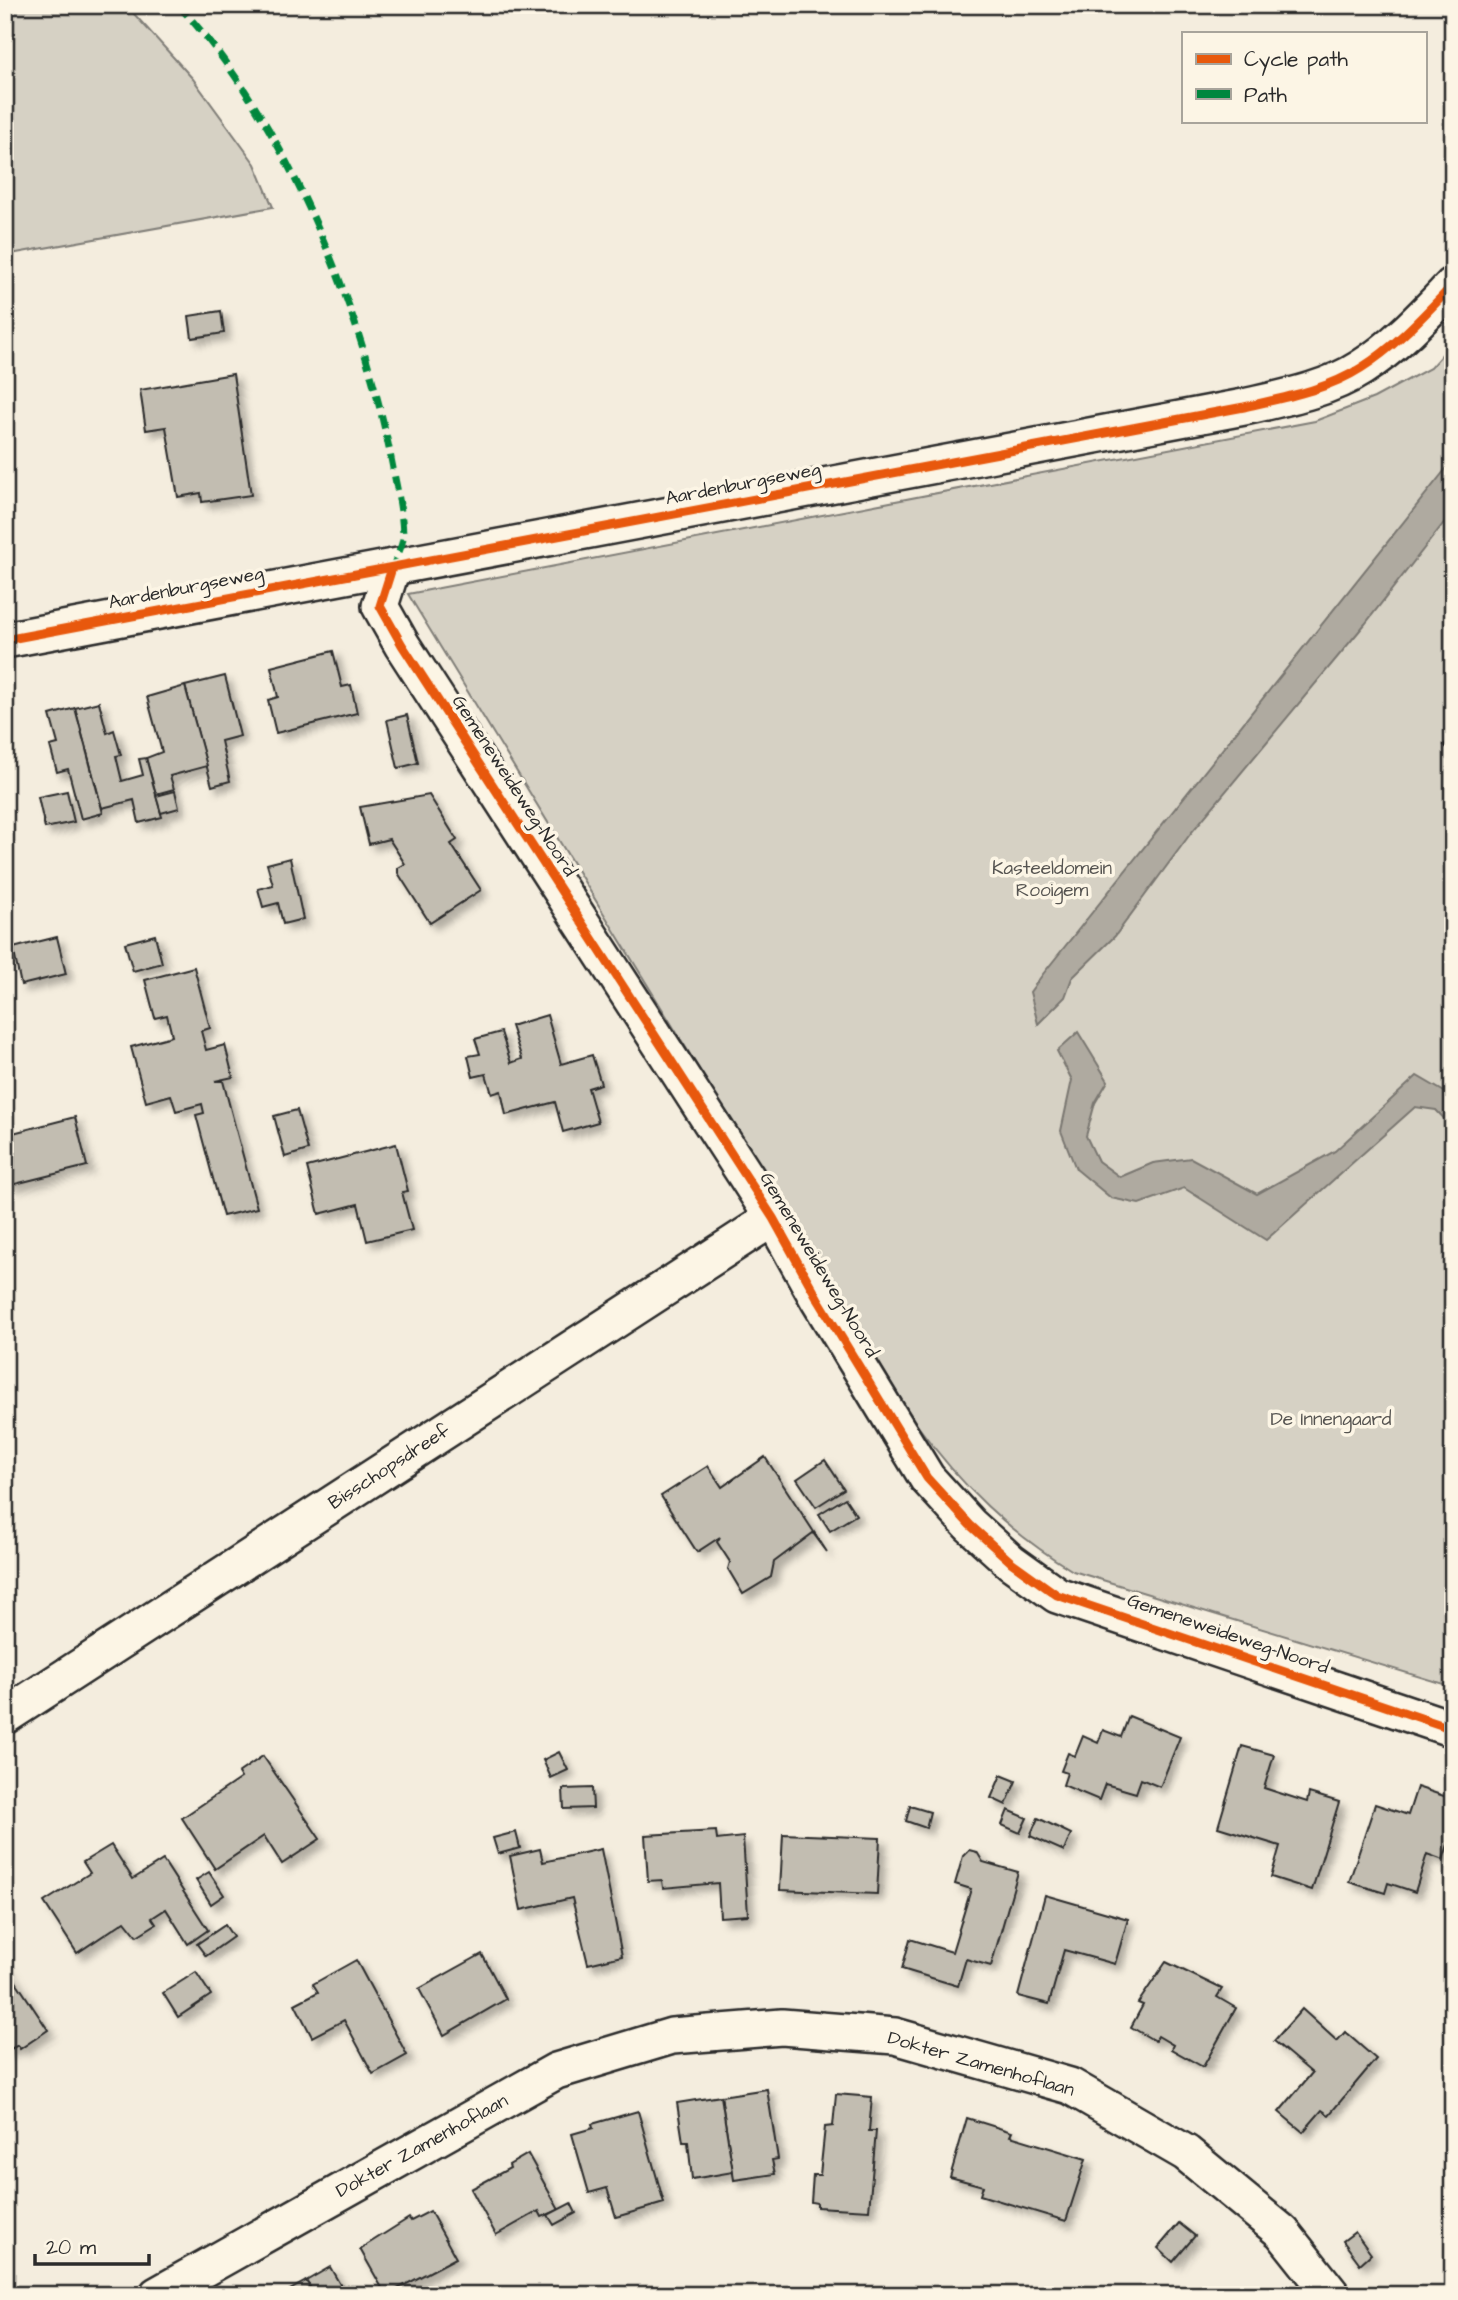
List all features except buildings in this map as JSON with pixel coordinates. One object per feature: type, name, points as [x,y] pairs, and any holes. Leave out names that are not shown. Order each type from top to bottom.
[{"type":"street","name":"Aardenburgseweg","points":[[5,640],[1305,393],[1360,369],[1408,333],[1453,285]]},
{"type":"street","name":"Gemeneweideweg-Noord","points":[[392,568],[380,606],[402,645],[773,1218],[818,1299],[927,1478],[970,1525],[1011,1562],[1057,1595],[1453,1728]]},
{"type":"street","name":"Bisschopsdreef","points":[[5,1716],[773,1218]]},
{"type":"street","name":"Dokter Zamenhoflaan","points":[[157,2295],[556,2071],[672,2036],[782,2027],[895,2036],[1070,2086],[1186,2153],[1282,2232],[1332,2295]]},
{"type":"green space","points":[[5,5],[126,5],[193,79],[255,164],[273,207],[5,255]]},
{"type":"green space","name":"Kasteeldomein Rooigem","points":[[1453,342],[1453,1687],[1073,1571],[1007,1524],[969,1488],[917,1425],[408,594],[1315,421],[1374,398],[1430,368]]},
{"type":"shaded area","points":[[1453,460],[1453,511],[1365,624],[1191,833],[1115,936],[1072,978],[1065,997],[1038,1024],[1030,992],[1043,974]]},
{"type":"shaded area","points":[[1078,1032],[1108,1081],[1095,1103],[1086,1136],[1098,1161],[1120,1177],[1153,1163],[1191,1158],[1257,1194],[1335,1151],[1417,1076],[1453,1097],[1453,1128],[1436,1110],[1415,1107],[1266,1240],[1184,1188],[1139,1204],[1111,1198],[1076,1169],[1061,1131],[1072,1080],[1057,1051]]},
{"type":"marked path","points":[[178,5],[227,64],[269,130],[308,206],[342,287],[380,411],[402,517],[403,538],[392,568]]},
{"type":"cycle path","points":[[5,640],[1289,397],[1334,382],[1361,368],[1409,330],[1453,285]]},
{"type":"cycle path","points":[[392,568],[380,606],[402,645],[773,1218],[818,1299],[927,1478],[970,1525],[1011,1562],[1057,1595],[1453,1729]]},
{"type":"park label","name":"De Innengaard","points":[[1331,1419]]}]
